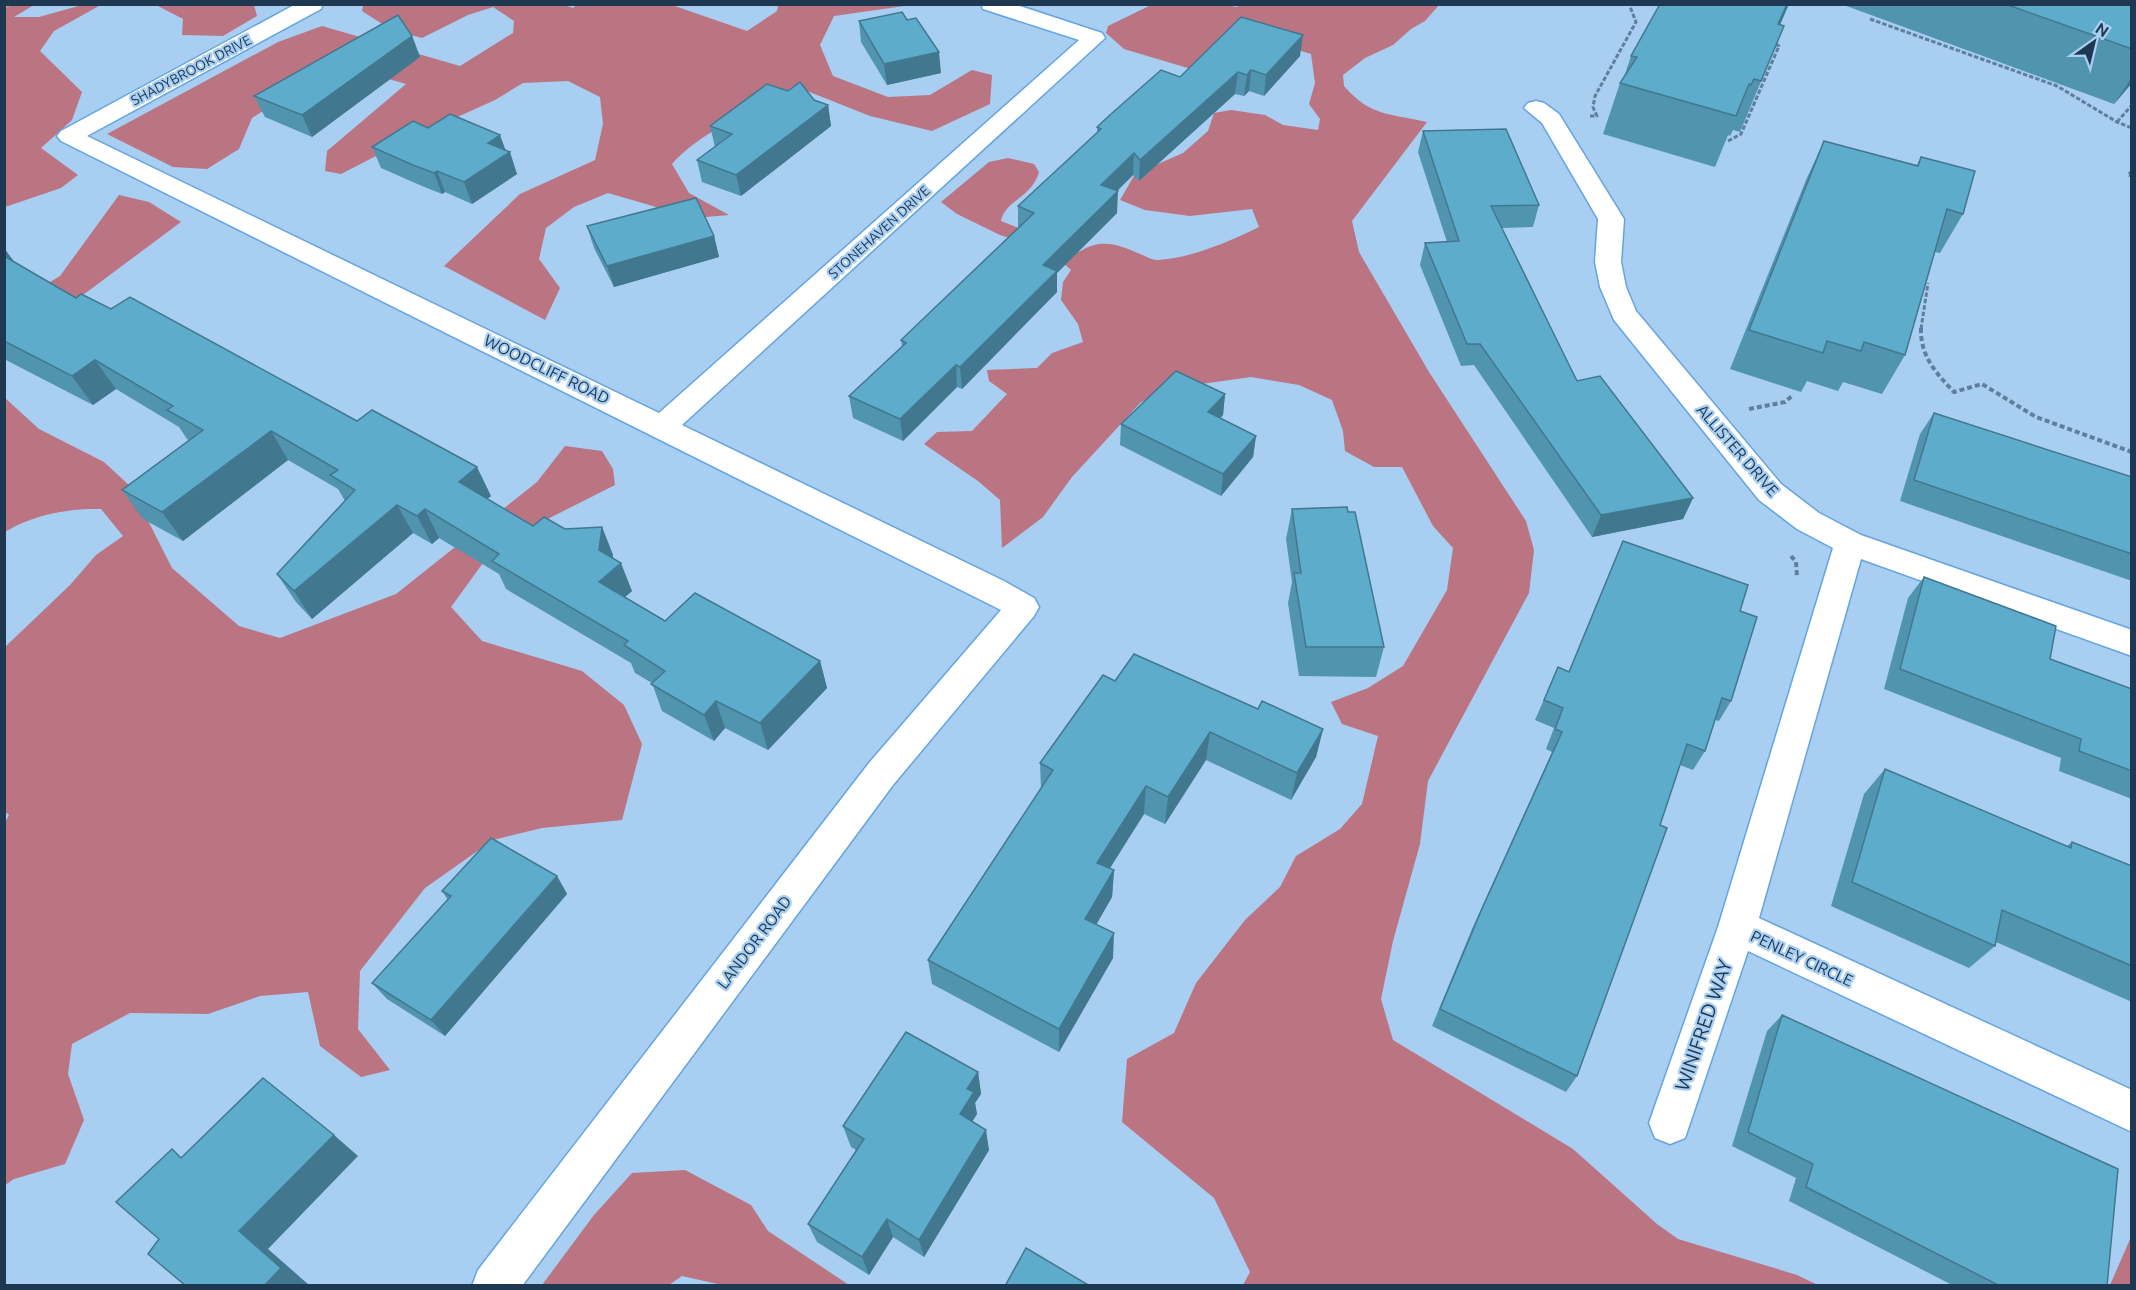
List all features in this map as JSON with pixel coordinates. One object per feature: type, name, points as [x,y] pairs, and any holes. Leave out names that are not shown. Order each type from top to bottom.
[{"type":"street","name":"SHADYBROOK DRIVE","points":[[69,136],[313,4]]},
{"type":"street","name":"STONEHAVEN DRIVE","points":[[663,426],[1094,38],[991,4]]},
{"type":"street","name":"ALLISTER DRIVE","points":[[1536,108],[1551,119],[1611,219],[1608,262],[1613,287],[1624,314],[1770,492],[1808,521],[1850,543],[2132,643]]},
{"type":"street","name":"WOODCLIFF ROAD","points":[[69,136],[663,426],[1023,607]]},
{"type":"street","name":"PENLEY CIRCLE","points":[[1850,543],[1737,927],[2132,1112]]},
{"type":"street","name":"LANDOR ROAD","points":[[494,1286],[881,774],[1023,607]]},
{"type":"street","name":"WINIFRED WAY","points":[[1670,1123],[1737,927]]},
{"type":"path","points":[[1586,116],[1597,116],[1593,107],[1594,96],[1636,21],[1629,4]]},
{"type":"path","points":[[1869,19],[2056,86],[2117,122],[2132,128]]},
{"type":"path","points":[[1728,141],[1741,134],[1779,45],[1771,41]]},
{"type":"path","points":[[2117,122],[2132,105]]},
{"type":"path","points":[[2132,171],[2128,175],[2132,176]]},
{"type":"path","points":[[1928,283],[1920,324],[1922,351],[1938,375],[1954,392],[1982,384],[2006,403],[2037,420],[2132,452]]},
{"type":"path","points":[[1752,419],[1744,410],[1785,402],[1793,394]]},
{"type":"path","points":[[1785,549],[1796,562],[1797,579]]},
{"type":"shaded area","points":[[562,4],[573,8],[577,4],[672,5],[747,31],[777,11],[778,5],[911,5],[834,16],[820,45],[833,76],[888,97],[930,95],[972,70],[992,75],[990,104],[932,131],[870,116],[802,89],[733,120],[700,140],[672,164],[689,193],[729,215],[694,218],[608,193],[574,207],[546,228],[539,259],[560,288],[545,320],[444,266],[520,194],[595,160],[603,124],[600,97],[568,81],[523,83],[495,100],[413,137],[341,174],[325,171],[327,151],[406,84],[336,64],[252,118],[239,149],[207,169],[173,167],[107,134],[278,42],[322,26],[460,66],[513,33],[514,21],[493,7],[468,15],[422,38],[390,29],[362,11],[363,5]]},
{"type":"shaded area","points":[[1220,4],[1237,7],[1241,4],[1439,5],[1425,21],[1411,29],[1393,45],[1365,58],[1343,75],[1344,86],[1372,109],[1427,122],[1352,221],[1359,252],[1429,372],[1526,521],[1534,550],[1529,593],[1428,781],[1420,844],[1393,941],[1381,999],[1393,1040],[1573,1149],[1657,1224],[1678,1239],[1797,1275],[1818,1285],[1243,1285],[1250,1272],[1214,1198],[1122,1122],[1127,1059],[1174,1033],[1196,983],[1245,920],[1280,887],[1296,856],[1340,829],[1362,804],[1378,736],[1342,724],[1331,702],[1368,688],[1403,666],[1447,590],[1453,548],[1433,526],[1402,467],[1374,467],[1345,451],[1343,431],[1332,400],[1299,385],[1251,377],[1173,388],[1141,402],[1072,477],[1043,517],[1002,548],[1000,500],[978,481],[924,444],[937,432],[972,431],[1007,394],[989,381],[987,370],[1037,368],[1052,353],[1083,342],[1078,324],[1061,300],[1063,282],[1071,270],[1050,251],[1000,235],[957,214],[941,202],[989,162],[1008,158],[1034,164],[1039,172],[1031,188],[1008,208],[1001,221],[1079,252],[1094,245],[1109,244],[1157,260],[1170,259],[1210,248],[1259,227],[1252,209],[1190,216],[1145,210],[1120,200],[1135,174],[1183,153],[1208,131],[1214,113],[1231,110],[1265,115],[1283,125],[1318,130],[1320,119],[1309,104],[1315,83],[1311,54],[1256,37],[1191,69],[1124,49],[1106,33],[1108,26],[1151,5]]},
{"type":"shaded area","points":[[4,5],[34,5],[14,17],[39,17],[82,5],[99,6],[54,31],[40,51],[82,92],[72,120],[41,148],[78,175],[61,188],[5,207]]},
{"type":"shaded area","points":[[156,5],[254,5],[257,16],[223,36],[182,35],[183,19]]},
{"type":"shaded area","points":[[119,195],[149,202],[181,222],[87,292],[5,345],[5,309],[60,276]]},
{"type":"shaded area","points":[[5,398],[39,429],[104,462],[131,487],[172,568],[239,626],[280,638],[396,594],[537,482],[565,446],[602,451],[613,469],[615,485],[496,545],[451,607],[482,641],[582,671],[624,705],[642,744],[622,820],[542,828],[493,840],[425,888],[360,971],[358,1029],[390,1070],[361,1077],[320,1046],[308,992],[260,996],[208,1014],[130,1013],[72,1044],[68,1074],[84,1120],[65,1164],[14,1179],[5,1185],[4,824],[9,815],[4,811],[5,647],[70,585],[96,555],[123,536],[101,509],[51,514],[27,521],[5,532]]},
{"type":"shaded area","points":[[685,1170],[751,1205],[768,1231],[849,1285],[722,1285],[682,1276],[669,1285],[542,1285],[594,1215],[632,1173]]},
{"type":"shaded area","points":[[2131,1237],[2131,1285],[2110,1285]]},
{"type":"building","points":[[1660,4],[1787,4],[1778,24],[1784,26],[1761,81],[1754,79],[1751,85],[1749,84],[1736,116],[1620,83],[1637,57],[1631,56]]},
{"type":"building","points":[[2005,4],[2132,4],[2132,49]]},
{"type":"building","points":[[902,12],[907,20],[916,18],[939,52],[884,64],[859,21]]},
{"type":"building","points":[[398,15],[412,36],[302,115],[254,96]]},
{"type":"building","points":[[1241,17],[1303,35],[1266,75],[1251,70],[1247,75],[1238,72],[1140,160],[1134,153],[1101,185],[1118,191],[1043,265],[1057,271],[960,367],[956,365],[900,419],[849,396],[906,343],[901,340],[1034,213],[1018,206],[1101,129],[1097,127],[1161,70],[1180,77]]},
{"type":"building","points":[[800,82],[814,100],[828,105],[736,175],[697,160],[732,134],[710,126],[767,84],[788,91]]},
{"type":"building","points":[[450,114],[500,135],[488,143],[510,152],[464,182],[437,171],[434,173],[372,147],[413,121],[428,128]]},
{"type":"building","points":[[1506,129],[1539,205],[1491,206],[1577,381],[1600,376],[1693,498],[1601,515],[1480,344],[1467,344],[1425,243],[1459,241],[1423,131]]},
{"type":"building","points":[[1824,141],[1918,166],[1921,157],[1975,171],[1963,214],[1947,209],[1905,355],[1864,342],[1861,351],[1827,341],[1823,353],[1749,330]]},
{"type":"building","points":[[696,198],[714,236],[607,266],[587,226]]},
{"type":"building","points":[[4,256],[76,298],[81,294],[111,309],[130,297],[357,421],[372,410],[477,467],[459,482],[533,526],[544,517],[565,529],[602,527],[599,550],[621,563],[599,582],[665,621],[695,593],[820,661],[760,723],[716,701],[704,715],[651,684],[665,671],[624,645],[628,641],[492,561],[499,554],[425,509],[417,516],[397,505],[294,591],[277,574],[355,490],[330,475],[338,470],[271,431],[162,512],[122,490],[203,430],[167,410],[173,406],[95,360],[72,376],[4,341]]},
{"type":"building","points":[[1176,371],[1225,394],[1208,412],[1256,436],[1223,474],[1121,424]]},
{"type":"building","points":[[1934,413],[2132,477],[2132,554],[1914,480]]},
{"type":"building","points":[[1347,507],[1348,512],[1355,512],[1384,647],[1306,647],[1294,573],[1301,573],[1292,509]]},
{"type":"building","points":[[1623,541],[1748,585],[1740,611],[1757,617],[1731,701],[1722,698],[1705,751],[1687,744],[1660,825],[1667,828],[1577,1076],[1440,1009],[1481,911],[1562,732],[1555,729],[1563,708],[1544,700],[1558,667],[1569,672]]},
{"type":"building","points":[[1924,577],[2056,626],[2050,659],[2132,689],[2132,771],[2079,751],[2081,739],[1900,669]]},
{"type":"building","points":[[1134,654],[1258,709],[1262,701],[1323,729],[1297,773],[1210,732],[1168,797],[1146,786],[1097,863],[1114,870],[1085,919],[1114,933],[1059,1029],[928,960],[1053,770],[1040,763],[1103,675],[1115,681]]},
{"type":"building","points":[[1885,769],[2071,848],[2072,842],[2132,866],[2132,966],[2002,910],[1995,946],[1852,882]]},
{"type":"building","points":[[491,838],[557,876],[431,1020],[372,983],[451,896],[442,891]]},
{"type":"building","points":[[1782,1015],[2118,1169],[2107,1286],[2000,1286],[1806,1187],[1813,1164],[1748,1132]]},
{"type":"building","points":[[906,1032],[978,1072],[967,1089],[974,1092],[960,1114],[986,1130],[919,1240],[887,1219],[862,1257],[808,1224],[864,1139],[843,1126]]},
{"type":"building","points":[[263,1078],[334,1135],[239,1231],[281,1268],[264,1286],[186,1286],[148,1254],[159,1239],[116,1202],[172,1149],[181,1158]]},
{"type":"building","points":[[1026,1248],[1090,1286],[1005,1286]]},
{"type":"waterway","points":[[4,7],[10,4]]}]
